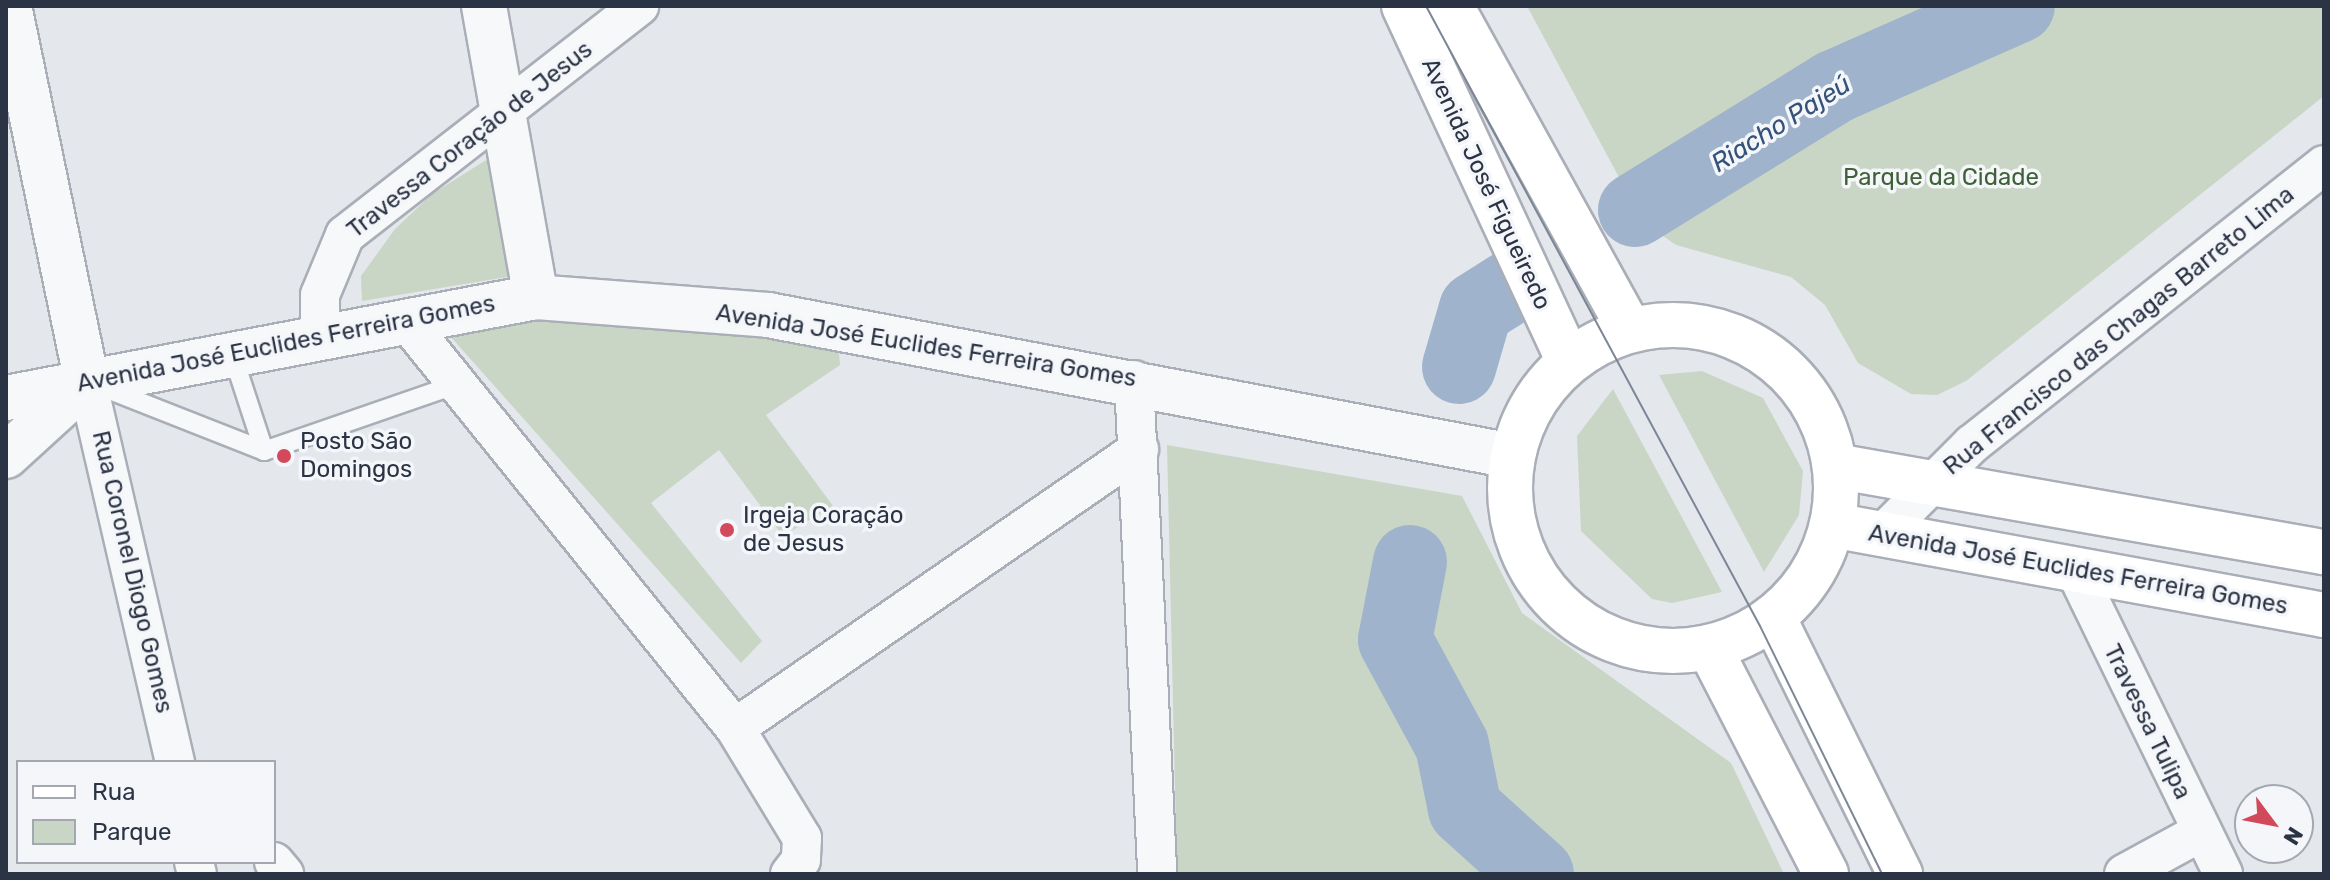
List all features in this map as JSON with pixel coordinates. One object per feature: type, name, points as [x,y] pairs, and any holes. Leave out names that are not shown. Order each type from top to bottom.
[{"type":"main road","name":"Avenida José Figueiredo","points":[[1404,6],[1569,361]]},
{"type":"main road","name":"Avenida José Figueiredo","points":[[1451,6],[1630,330]]},
{"type":"main road","points":[[1691,326],[1764,351],[1807,394],[1835,466],[1832,525],[1810,576],[1773,617],[1709,647],[1655,651],[1603,637],[1559,606],[1527,562],[1511,511],[1512,456],[1533,404],[1569,361],[1630,330],[1691,326]]},
{"type":"main road","points":[[1835,466],[2324,552]]},
{"type":"main road","name":"Avenida José Euclides Ferreira Gomes","points":[[1832,525],[2324,615]]},
{"type":"main road","points":[[1773,617],[1900,874]]},
{"type":"main road","points":[[1709,647],[1826,874]]},
{"type":"street","name":"Rua Coronel Diogo Gomes","points":[[9,6],[87,381],[179,753]]},
{"type":"street","points":[[484,6],[506,114],[536,297]]},
{"type":"street","name":"Travessa Coração de Jesus","points":[[320,337],[320,295],[345,235],[506,114],[639,6]]},
{"type":"street","name":"Rua Francisco das Chagas Barreto Lima","points":[[1882,534],[1932,481],[2324,165]]},
{"type":"street","name":"Avenida José Euclides Ferreira Gomes","points":[[6,398],[536,297],[768,315],[1134,380],[1512,456]]},
{"type":"street","points":[[407,322],[735,728],[802,838],[801,860],[790,874]]},
{"type":"street","points":[[1134,380],[1157,874]]},
{"type":"street","points":[[6,456],[87,381]]},
{"type":"street","points":[[735,728],[1139,449]]},
{"type":"street","name":"Travessa Tulipa","points":[[2074,568],[2223,874]]},
{"type":"street","points":[[2124,874],[2201,832]]},
{"type":"lane","points":[[232,353],[264,451]]},
{"type":"lane","points":[[87,381],[264,451],[457,384]]},
{"type":"green space","name":"Parque da Cidade","points":[[1527,6],[2324,6],[2324,96],[1966,381],[1937,395],[1911,394],[1858,363],[1825,305],[1791,277],[1676,245],[1643,222]]},
{"type":"green space","points":[[494,155],[513,276],[362,301],[361,276],[395,229],[432,194]]},
{"type":"green space","points":[[541,312],[824,340],[839,353],[840,365],[766,415],[833,506],[783,536],[719,450],[651,503],[762,641],[741,663],[450,336]]},
{"type":"green space","points":[[1702,371],[1763,398],[1803,471],[1799,515],[1764,572],[1659,375]]},
{"type":"green space","points":[[1613,389],[1722,592],[1672,603],[1652,599],[1581,531],[1577,436]]},
{"type":"green space","points":[[1167,445],[1462,496],[1522,613],[1731,763],[1784,874],[1177,874]]},
{"type":"waterway","name":"Riacho Pajeú","points":[[1635,210],[1834,87],[2018,6]]},
{"type":"waterway","name":"Riacho Pajeú","points":[[1459,367],[1476,309],[1511,287]]},
{"type":"waterway","name":"Riacho Pajeú","points":[[1410,562],[1395,640],[1452,745],[1465,809],[1537,874]]},
{"type":"tram line","points":[[1426,6],[1760,626],[1882,874]]},
{"type":"place","name":"Posto São Domingos","points":[[284,456]]},
{"type":"place","name":"Irgeja Coração de Jesus","points":[[727,530]]}]
